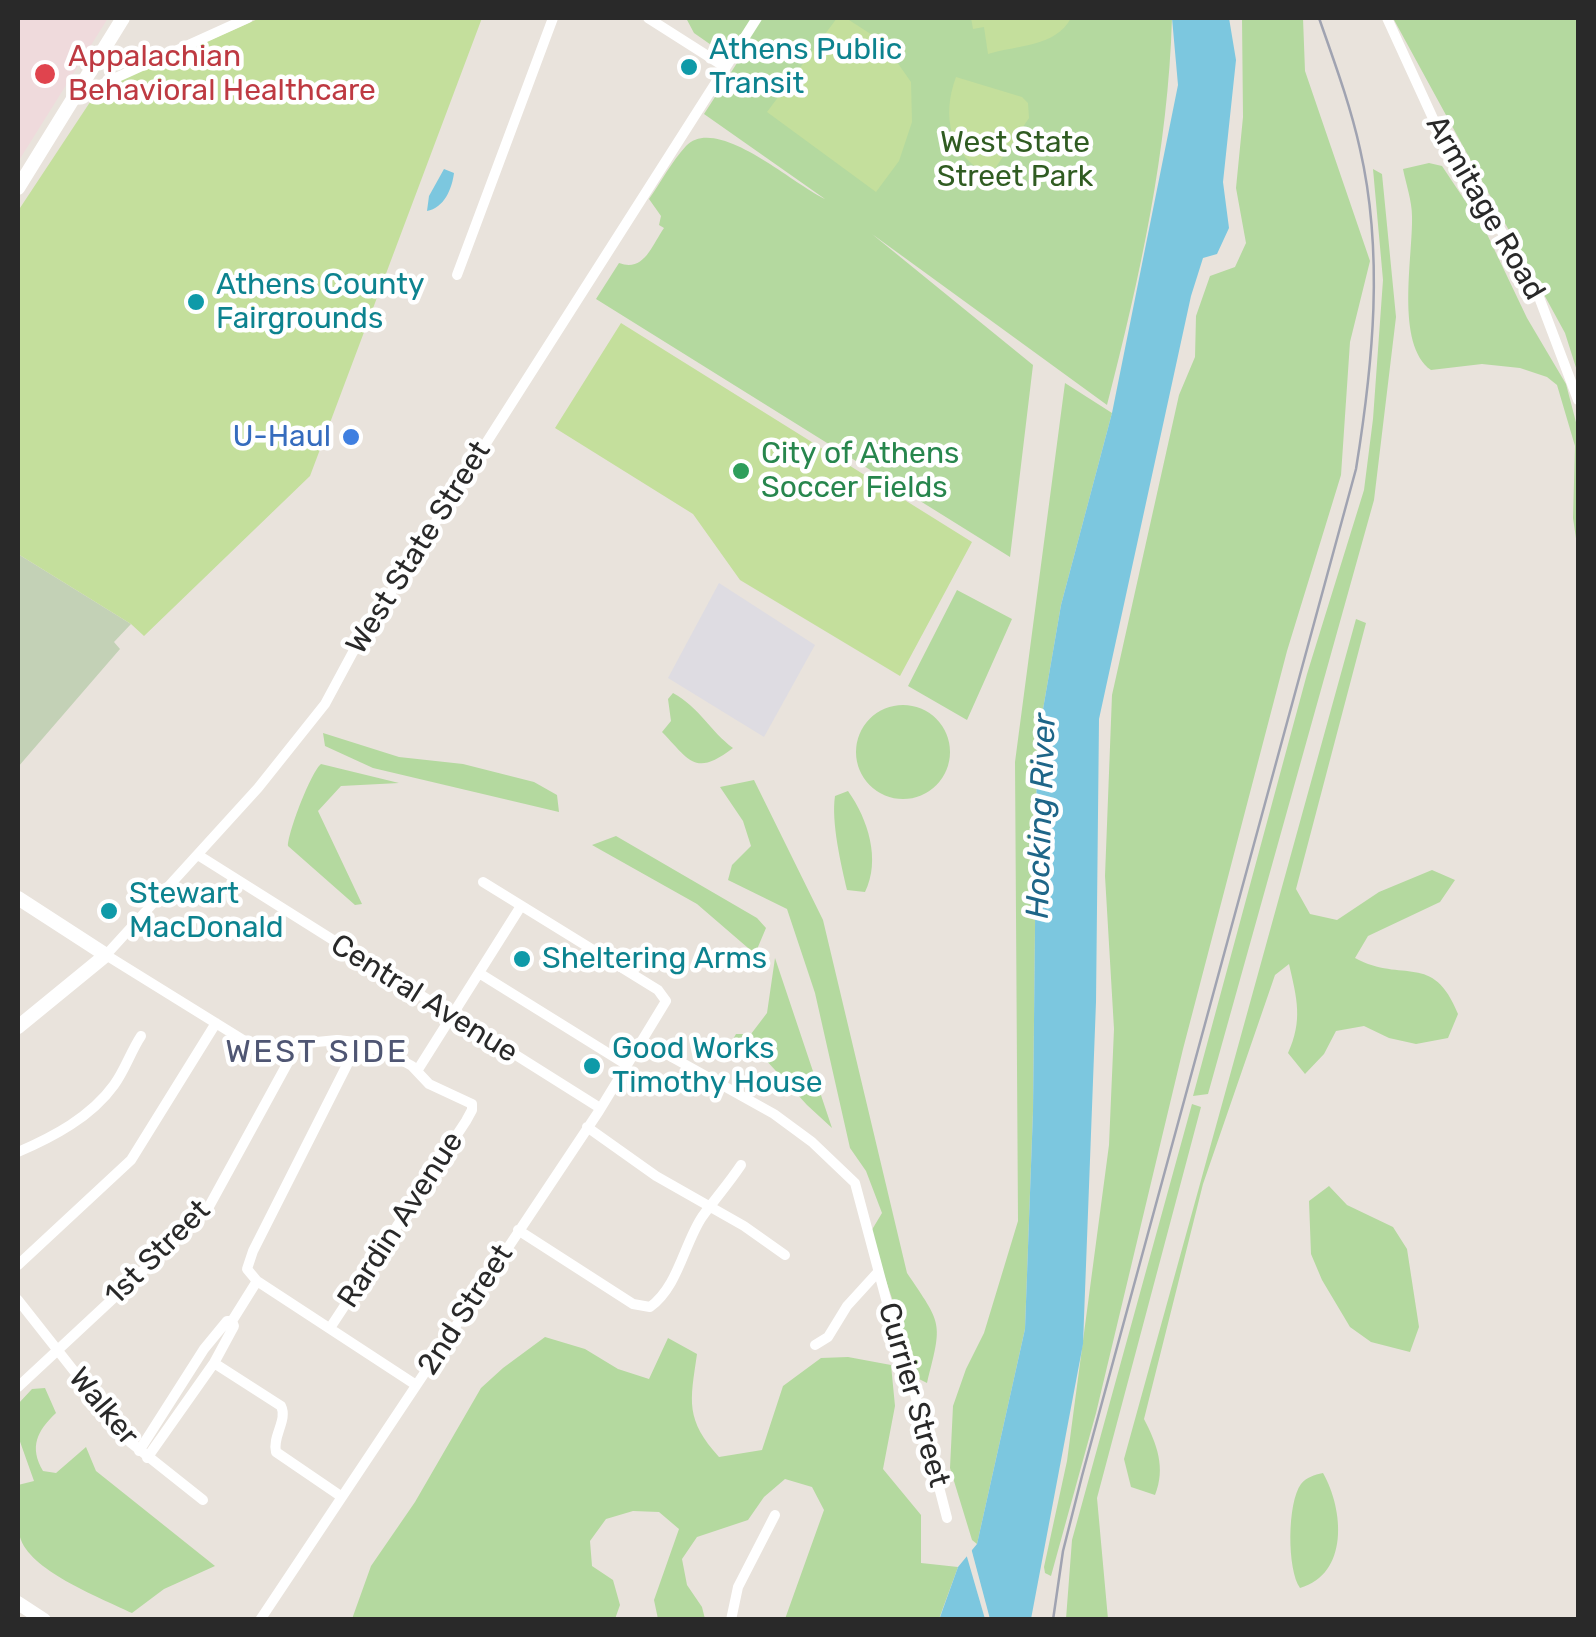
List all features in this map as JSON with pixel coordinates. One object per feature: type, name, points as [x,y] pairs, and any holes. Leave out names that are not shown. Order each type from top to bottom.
[{"type":"main road","points":[[18,188],[123,18]]},
{"type":"main road","points":[[18,898],[106,955]]},
{"type":"main road","name":"West State Street","points":[[18,1026],[106,955]]},
{"type":"main road","points":[[18,1603],[44,1620]]},
{"type":"street","points":[[80,89],[89,90],[248,18]]},
{"type":"street","points":[[458,275],[554,18]]},
{"type":"street","points":[[648,18],[725,67]]},
{"type":"street","name":"West State Street","points":[[106,955],[258,788],[325,704],[363,636],[757,18]]},
{"type":"street","name":"Armitage Road","points":[[1387,18],[1436,124],[1532,280],[1578,400]]},
{"type":"street","name":"Central Avenue","points":[[198,855],[600,1108]]},
{"type":"street","points":[[106,955],[256,1048],[337,1040],[356,1042],[383,1051],[416,1071],[521,906],[482,882]]},
{"type":"street","name":"2nd Street","points":[[260,1620],[588,1128],[666,998],[521,906]]},
{"type":"street","points":[[479,973],[628,1065]]},
{"type":"street","points":[[18,1266],[133,1158],[216,1023]]},
{"type":"street","points":[[18,1152],[88,1112],[118,1080],[142,1036]]},
{"type":"street","name":"Currier Street","points":[[643,1041],[774,1114],[847,1173],[863,1205],[947,1518]]},
{"type":"street","points":[[356,1042],[248,1269],[257,1280],[416,1385]]},
{"type":"street","name":"1st Street","points":[[18,1387],[206,1212],[298,1044]]},
{"type":"street","name":"Rardin Avenue","points":[[330,1328],[471,1113],[469,1101],[429,1084],[416,1071]]},
{"type":"street","points":[[588,1128],[656,1176],[758,1234],[785,1255]]},
{"type":"street","points":[[518,1230],[633,1304],[646,1308],[658,1301],[710,1207],[742,1165]]},
{"type":"street","name":"Currier Street","points":[[815,1345],[828,1337],[847,1306],[878,1272]]},
{"type":"street","points":[[143,1454],[214,1336],[232,1321],[257,1280]]},
{"type":"street","name":"Walker","points":[[18,1300],[143,1454],[203,1500]]},
{"type":"street","points":[[143,1454],[214,1363],[234,1326],[232,1321]]},
{"type":"street","points":[[214,1363],[281,1406],[284,1414],[275,1440],[276,1452],[342,1497]]},
{"type":"street","points":[[730,1620],[738,1587],[776,1515]]},
{"type":"shaded area","name":"Appalachian Behavioral Healthcare","points":[[18,18],[108,18],[18,162]]},
{"type":"shaded area","points":[[719,583],[815,645],[764,737],[668,678]]},
{"type":"green space","name":"Athens County Fairgrounds","points":[[260,18],[482,18],[310,476],[144,636],[18,554],[18,211],[98,90]]},
{"type":"green space","name":"West State Street Park","points":[[686,18],[1172,18],[1165,116],[1150,213],[1107,405],[872,234],[1033,365],[1010,557],[596,299],[619,263],[635,264],[651,250],[664,228],[659,225],[661,216],[649,199],[686,146],[700,139],[716,139],[756,155],[825,199],[704,114],[737,63],[694,33]]},
{"type":"green space","points":[[837,18],[846,18],[883,42],[911,82],[912,122],[899,161],[876,192],[767,112]]},
{"type":"green space","points":[[971,18],[1071,18],[1046,40],[988,54],[984,27],[973,29]]},
{"type":"green space","points":[[1242,18],[1303,18],[1305,71],[1370,261],[1350,342],[1341,475],[1287,651],[1183,1049],[1096,1413],[1051,1576],[1044,1567],[1067,1461],[1109,1145],[1114,1029],[1105,876],[1112,695],[1179,395],[1195,357],[1196,316],[1210,276],[1235,267],[1246,243],[1236,188],[1243,117]]},
{"type":"green space","points":[[1393,18],[1578,18],[1578,374],[1565,333]]},
{"type":"green space","points":[[956,77],[1022,97],[1028,103],[1029,118],[990,176],[966,158],[952,134],[949,107]]},
{"type":"green space","points":[[1429,163],[1442,166],[1486,232],[1527,318],[1566,384],[1578,430],[1578,552],[1573,518],[1575,446],[1557,385],[1547,377],[1520,368],[1482,364],[1431,370],[1420,358],[1413,341],[1408,299],[1412,210],[1403,169]]},
{"type":"green space","points":[[1373,169],[1382,174],[1396,317],[1374,500],[1208,1094],[1193,1096],[1307,674],[1364,490],[1383,280]]},
{"type":"green space","name":"City of Athens Soccer Fields","points":[[621,323],[972,542],[900,676],[740,580],[693,514],[555,428]]},
{"type":"green space","points":[[1065,383],[1112,413],[1061,605],[1037,744],[1033,1111],[1025,1329],[977,1544],[972,1540],[950,1468],[953,1406],[984,1333],[1018,1221],[1015,762]]},
{"type":"green space","points":[[18,554],[131,624],[114,642],[120,649],[18,767]]},
{"type":"green space","points":[[957,590],[1012,619],[967,720],[908,686]]},
{"type":"green space","points":[[1356,619],[1366,623],[1296,889],[1310,914],[1337,920],[1379,892],[1432,870],[1455,880],[1440,902],[1368,936],[1355,958],[1388,969],[1427,975],[1438,982],[1458,1014],[1448,1038],[1416,1044],[1389,1038],[1364,1026],[1336,1031],[1324,1054],[1305,1074],[1288,1053],[1297,1020],[1289,964],[1275,975],[1203,1184],[1144,1419],[1158,1456],[1160,1475],[1155,1495],[1131,1487],[1124,1459]]},
{"type":"green space","points":[[673,693],[733,748],[710,762],[694,762],[687,757],[662,732],[671,721],[668,699]]},
{"type":"green space","points":[[903,705],[921,709],[936,719],[946,734],[950,752],[946,770],[936,785],[921,795],[903,799],[885,795],[870,785],[860,770],[856,752],[860,734],[870,719],[885,709]]},
{"type":"green space","points":[[323,733],[399,757],[463,764],[534,782],[557,795],[559,812],[373,768],[325,746]]},
{"type":"green space","points":[[321,764],[399,783],[341,786],[318,811],[362,904],[355,905],[288,846],[301,803]]},
{"type":"green space","points":[[754,780],[823,920],[907,1273],[936,1324],[936,1347],[927,1383],[919,1379],[870,1233],[882,1213],[866,1171],[850,1148],[815,993],[787,909],[728,880],[732,865],[751,846],[743,821],[720,787]]},
{"type":"green space","points":[[848,791],[870,840],[872,867],[865,892],[847,890],[837,843],[835,796]]},
{"type":"green space","points":[[616,836],[757,918],[766,928],[755,954],[697,904],[592,845]]},
{"type":"green space","points":[[775,958],[832,1128],[754,1047],[742,1043],[729,1046],[736,1034],[751,1034],[767,1013]]},
{"type":"green space","points":[[1192,1104],[1201,1107],[1097,1498],[1108,1619],[1066,1619],[1072,1540]]},
{"type":"green space","points":[[1329,1186],[1347,1205],[1393,1227],[1407,1249],[1419,1327],[1410,1352],[1371,1342],[1350,1327],[1322,1280],[1311,1254],[1309,1201]]},
{"type":"green space","points":[[545,1337],[585,1349],[618,1369],[649,1379],[668,1338],[697,1354],[693,1385],[695,1420],[719,1457],[762,1450],[783,1386],[821,1358],[848,1357],[891,1365],[895,1406],[883,1469],[921,1515],[921,1563],[958,1567],[939,1619],[785,1619],[824,1510],[812,1487],[785,1479],[764,1497],[748,1520],[697,1537],[682,1559],[687,1585],[705,1619],[658,1619],[654,1600],[679,1529],[659,1512],[633,1511],[606,1519],[590,1541],[592,1566],[613,1580],[620,1605],[615,1619],[352,1619],[371,1566],[415,1502],[481,1388]]},
{"type":"green space","points":[[45,1388],[56,1413],[37,1440],[36,1454],[43,1471],[56,1473],[86,1447],[96,1471],[215,1566],[164,1589],[132,1613],[70,1583],[28,1552],[17,1527],[18,1485],[34,1481],[18,1436],[18,1404],[32,1389]]},
{"type":"green space","points":[[1323,1473],[1335,1505],[1338,1539],[1327,1569],[1316,1581],[1300,1588],[1291,1552],[1293,1506],[1301,1484]]},
{"type":"water","name":"Hocking River","points":[[1172,18],[1229,18],[1236,60],[1223,182],[1229,228],[1217,254],[1203,258],[1191,296],[1099,719],[1096,1002],[1083,1344],[1031,1619],[939,1620],[958,1567],[977,1544],[1025,1329],[1033,1111],[1037,744],[1061,605],[1112,413],[1178,85]]},
{"type":"water","points":[[444,169],[454,173],[449,191],[438,206],[427,211],[429,196]]},
{"type":"pier","points":[[970,1544],[990,1619],[985,1619],[965,1550]]},
{"type":"railway","points":[[1053,1620],[1063,1551],[1082,1476],[1356,469],[1371,349],[1372,229],[1356,132],[1319,18]]},
{"type":"place","name":"Athens Public Transit","points":[[689,67]]},
{"type":"place","name":"Appalachian Behavioral Healthcare","points":[[45,74]]},
{"type":"place","name":"Athens County Fairgrounds","points":[[196,302]]},
{"type":"place","name":"U-Haul","points":[[351,437]]},
{"type":"place","name":"City of Athens Soccer Fields","points":[[741,471]]},
{"type":"place","name":"Stewart MacDonald","points":[[109,911]]},
{"type":"place","name":"Sheltering Arms","points":[[522,959]]},
{"type":"place","name":"Good Works Timothy House","points":[[592,1066]]},
{"type":"district","name":"WEST SIDE","points":[[317,1053]]}]
